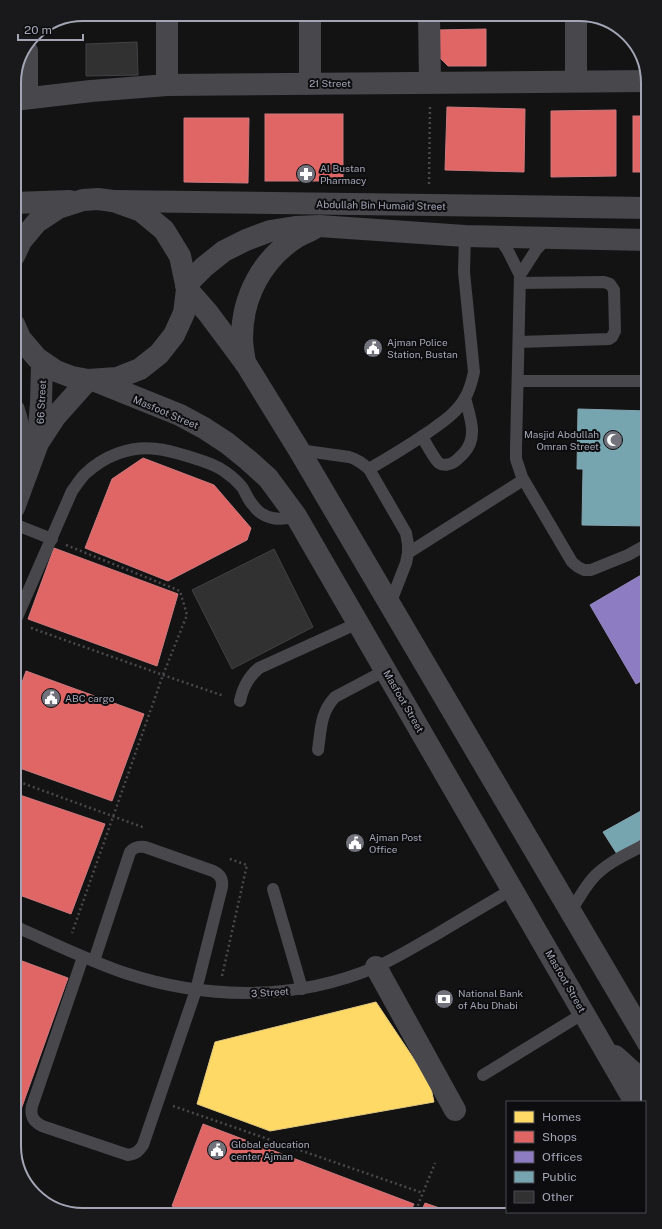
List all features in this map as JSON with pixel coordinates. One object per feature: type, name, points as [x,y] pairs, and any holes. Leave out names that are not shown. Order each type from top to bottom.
[{"type":"street","points":[[167,21],[167,85]]},
{"type":"street","points":[[310,21],[310,83]]},
{"type":"street","points":[[429,21],[430,82]]},
{"type":"street","points":[[576,21],[576,81]]},
{"type":"street","points":[[21,99],[26,59]]},
{"type":"street","name":"21 Street","points":[[21,99],[91,91],[167,85],[641,81]]},
{"type":"street","points":[[21,203],[98,199],[113,201],[141,211],[164,230],[180,256],[187,287],[184,313],[174,335],[159,354],[140,369],[117,378],[91,380],[72,377],[56,371],[39,360],[21,339]]},
{"type":"street","points":[[21,241],[37,222],[58,208],[83,200]]},
{"type":"street","name":"Abdullah Bin Humaid Street","points":[[113,201],[641,208]]},
{"type":"street","points":[[187,287],[204,267],[224,251],[246,240],[270,231],[295,227],[320,226],[465,236],[641,240]]},
{"type":"street","points":[[246,364],[242,340],[244,315],[250,292],[262,270],[278,251],[297,236],[320,226]]},
{"type":"street","points":[[187,287],[246,364],[299,450],[641,1031]]},
{"type":"street","points":[[21,357],[39,360]]},
{"type":"street","name":"66 Street","points":[[38,443],[41,403],[39,360]]},
{"type":"street","name":"66 Street","points":[[21,488],[38,443],[55,417],[91,380]]},
{"type":"street","name":"Masfoot Street","points":[[91,380],[180,415],[204,428],[227,443],[268,478],[296,516],[634,1101]]},
{"type":"street","points":[[376,967],[455,1110]]},
{"type":"street","points":[[604,1046],[641,1078]]},
{"type":"lane","points":[[368,469],[448,419],[458,409],[471,385],[474,372],[464,272],[465,236]]},
{"type":"lane","points":[[499,236],[508,251],[520,279],[516,448],[519,469],[523,480],[572,562],[578,567],[584,570],[591,570],[628,555],[641,548]]},
{"type":"lane","points":[[520,279],[536,250],[546,238]]},
{"type":"lane","points":[[519,342],[609,339],[615,331],[614,290],[610,284],[604,282],[520,279]]},
{"type":"lane","points":[[518,381],[641,381]]},
{"type":"lane","points":[[422,436],[438,462],[450,464],[455,462],[467,450],[472,437],[471,422],[465,398]]},
{"type":"lane","points":[[21,609],[72,491],[84,475],[99,462],[117,453],[137,449],[157,448],[212,464],[233,478],[241,487],[253,506],[268,517],[278,520],[296,516]]},
{"type":"lane","points":[[299,450],[356,459],[368,469],[406,533],[408,553],[390,604]]},
{"type":"lane","points":[[408,553],[523,480]]},
{"type":"lane","points":[[21,527],[52,539]]},
{"type":"lane","points":[[240,701],[246,682],[259,668],[358,623]]},
{"type":"lane","points":[[318,750],[323,716],[330,702],[335,697],[386,670]]},
{"type":"lane","points":[[139,846],[145,847],[213,871],[218,873],[221,877],[222,887],[196,990],[140,1150],[128,1156],[36,1123],[30,1112],[32,1106],[130,852],[134,848],[139,846]]},
{"type":"lane","points":[[571,911],[593,877],[604,867],[641,847]]},
{"type":"lane","points":[[273,889],[302,989]]},
{"type":"lane","name":"3 Street","points":[[21,929],[89,959],[126,973],[159,982],[196,990],[238,993],[270,993],[302,989],[340,980],[376,967],[404,953],[513,889]]},
{"type":"lane","points":[[483,1075],[584,1013]]},
{"type":"path","points":[[429,206],[430,82]]},
{"type":"path","points":[[52,539],[180,590],[187,615],[163,675],[66,949]]},
{"type":"path","points":[[21,625],[240,701]]},
{"type":"path","points":[[158,1100],[423,1193]]},
{"type":"path","points":[[417,1208],[435,1163]]},
{"type":"building: Homes","points":[[376,1002],[430,1083],[434,1102],[270,1131],[197,1104],[215,1042]]},
{"type":"building: Shops","points":[[486,29],[486,66],[448,66],[438,56],[437,30]]},
{"type":"building: Shops","points":[[447,107],[525,109],[524,172],[445,170]]},
{"type":"building: Shops","points":[[616,110],[616,176],[551,177],[551,111]]},
{"type":"building: Shops","points":[[265,114],[343,114],[343,181],[265,181]]},
{"type":"building: Shops","points":[[633,116],[641,116],[641,172],[633,172]]},
{"type":"building: Shops","points":[[184,118],[249,118],[248,183],[184,182]]},
{"type":"building: Shops","points":[[143,458],[214,485],[251,528],[247,540],[168,581],[85,548],[112,479]]},
{"type":"building: Shops","points":[[54,548],[178,594],[157,666],[28,619]]},
{"type":"building: Shops","points":[[26,671],[144,714],[112,801],[21,768],[21,685]]},
{"type":"building: Shops","points":[[21,795],[105,824],[71,914],[21,896]]},
{"type":"building: Shops","points":[[21,961],[68,978],[21,1109]]},
{"type":"building: Shops","points":[[203,1124],[414,1204],[412,1208],[177,1208],[172,1206]]},
{"type":"building: Shops","points":[[425,1203],[440,1208],[423,1208]]},
{"type":"building: Offices","points":[[641,575],[641,681],[636,684],[590,605]]},
{"type":"building: Public","name":"Masjid Abdullah Omran Street","points":[[578,409],[641,411],[641,526],[582,525],[583,469],[577,469]]},
{"type":"building: Public","points":[[641,811],[641,839],[617,854],[603,832]]},
{"type":"building: Other","points":[[137,42],[138,75],[86,76],[86,44]]},
{"type":"building: Other","points":[[274,549],[313,627],[232,669],[192,590]]},
{"type":"place","name":"Al Bustan Pharmacy","points":[[306,174]]},
{"type":"place","name":"Ajman Police Station, Bustan","points":[[373,348]]},
{"type":"place","name":"Masjid Abdullah Omran Street","points":[[613,440]]},
{"type":"place","name":"ABC cargo","points":[[51,698]]},
{"type":"place","name":"Ajman Post Office","points":[[355,843]]},
{"type":"place","name":"National Bank of Abu Dhabi","points":[[444,999]]},
{"type":"place","name":"Global education center Ajman","points":[[217,1150]]}]
